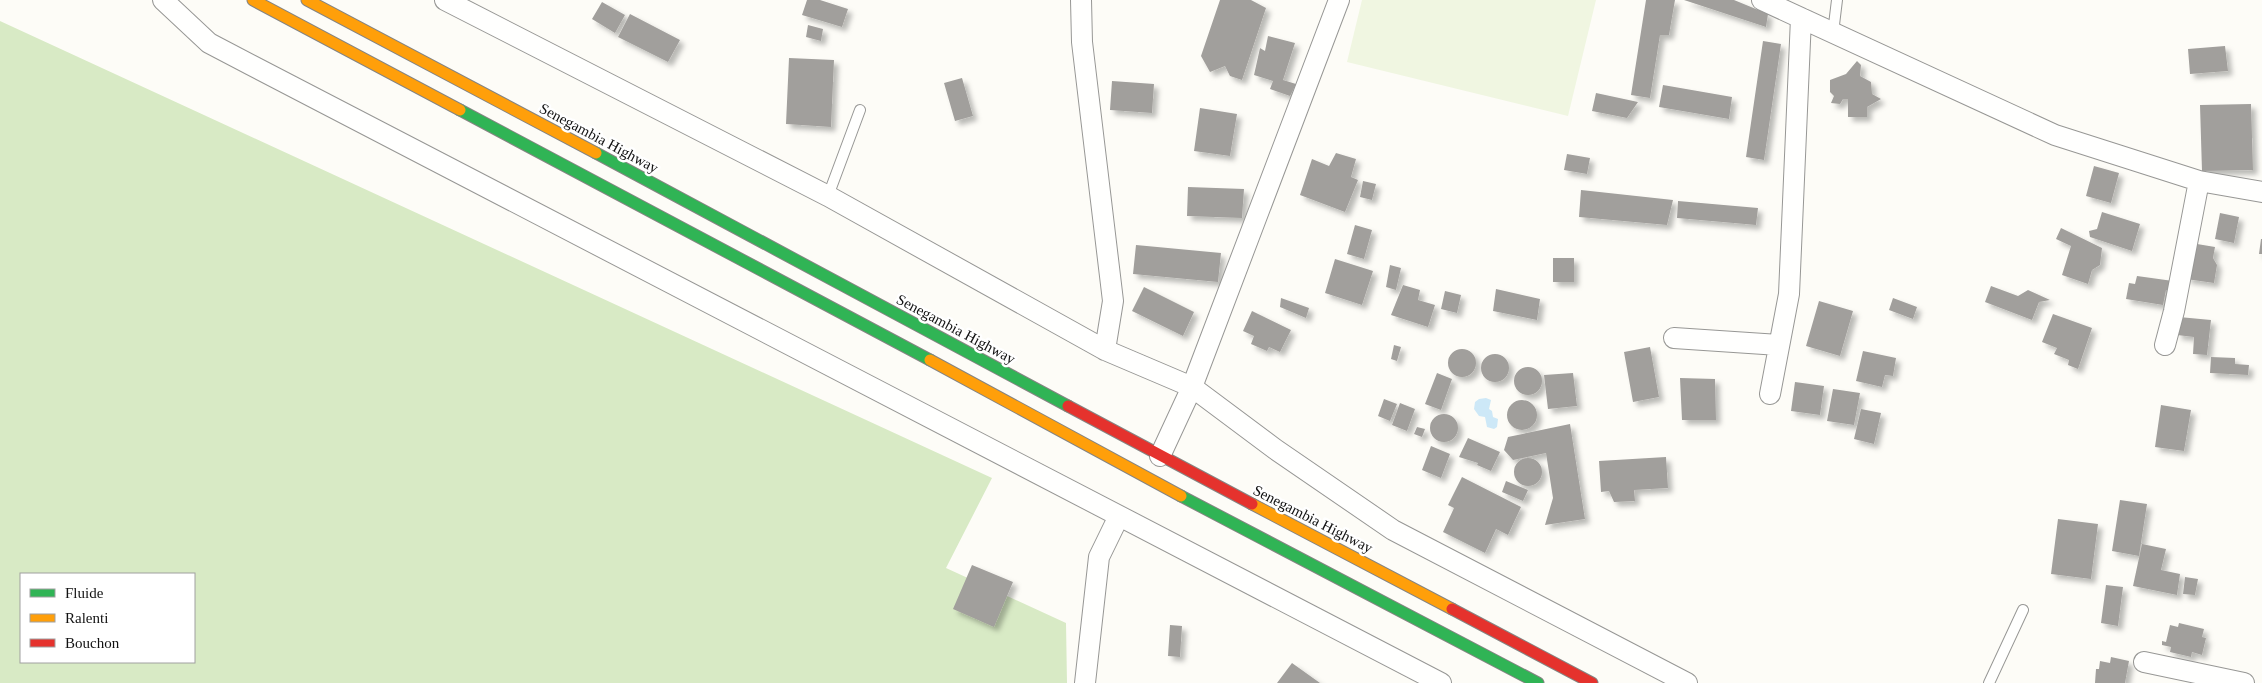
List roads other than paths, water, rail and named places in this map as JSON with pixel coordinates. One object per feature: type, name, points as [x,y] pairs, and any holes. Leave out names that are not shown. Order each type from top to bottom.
[{"type":"main road","points":[[253,0],[828,305],[1148,478],[1538,683]]},
{"type":"main road","name":"Senegambia Highway","points":[[306,0],[874,301],[1160,456],[1326,541],[1592,683]]},
{"type":"street","points":[[163,0],[209,43],[1441,683]]},
{"type":"street","points":[[445,0],[828,196],[1105,350],[1192,387],[1275,449],[1393,530],[1687,683]]},
{"type":"street","points":[[1081,0],[1082,42],[1113,301],[1105,350]]},
{"type":"street","points":[[1160,456],[1192,387],[1339,0]]},
{"type":"street","points":[[1762,0],[2056,134],[2199,181],[2262,192]]},
{"type":"street","points":[[1770,394],[1788,294],[1801,18]]},
{"type":"street","points":[[2165,345],[2199,181]]},
{"type":"street","points":[[1674,338],[1779,345]]},
{"type":"street","points":[[1085,683],[1099,558],[1119,516]]},
{"type":"street","points":[[2144,662],[2244,683]]},
{"type":"lane","points":[[1833,33],[1837,0]]},
{"type":"lane","points":[[828,196],[860,110]]},
{"type":"lane","points":[[1989,683],[2023,610]]},
{"type":"water","points":[[1486,398],[1491,400],[1489,409],[1492,411],[1493,417],[1498,419],[1497,427],[1494,429],[1487,427],[1485,417],[1479,416],[1474,409],[1475,402]]}]
